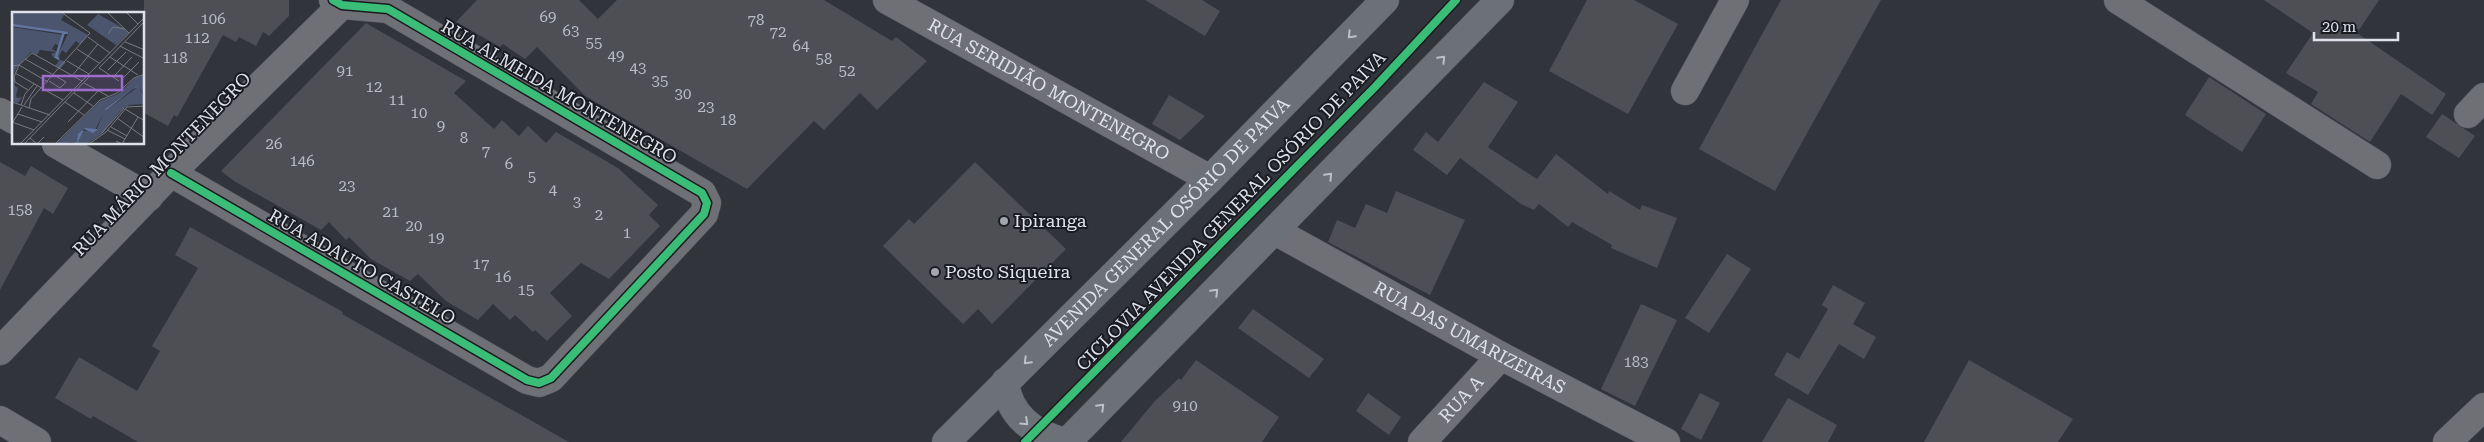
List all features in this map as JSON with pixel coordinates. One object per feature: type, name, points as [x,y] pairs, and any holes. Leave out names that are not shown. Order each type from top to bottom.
[{"type":"main road","name":"AVENIDA GENERAL OSÓRIO DE PAIVA","points":[[946,442],[1210,180],[1385,0]]},
{"type":"main road","points":[[1005,382],[1006,393],[1019,418],[1048,438],[1066,442],[1500,0]]},
{"type":"street","points":[[1685,91],[1735,0]]},
{"type":"street","points":[[2118,0],[2377,165]]},
{"type":"street","name":"RUA SERIDIÃO MONTENEGRO","points":[[892,1],[1210,180]]},
{"type":"street","name":"RUA MÁRIO MONTENEGRO","points":[[0,352],[171,173],[341,2]]},
{"type":"street","name":"RUA ALMEIDA MONTENEGRO","points":[[341,2],[388,9],[702,193],[707,202],[704,214],[551,378],[540,383]]},
{"type":"street","points":[[0,112],[12,119]]},
{"type":"street","points":[[58,145],[149,197]]},
{"type":"street","name":"RUA ADAUTO CASTELO","points":[[171,173],[527,380],[540,383]]},
{"type":"street","name":"RUA DAS UMARIZEIRAS","points":[[1275,231],[1500,356],[1666,442]]},
{"type":"street","name":"RUA A","points":[[1422,442],[1500,356]]},
{"type":"street","points":[[2447,442],[2484,406]]},
{"type":"street","points":[[0,420],[37,442]]},
{"type":"building","points":[[144,0],[289,0],[289,16],[269,36],[263,32],[256,46],[239,37],[236,42],[223,35],[177,117],[174,115],[168,126],[145,114]]},
{"type":"building","points":[[477,0],[579,0],[598,19],[617,0],[824,0],[892,41],[896,37],[927,61],[877,110],[860,93],[824,130],[814,121],[747,189],[585,96],[537,47],[525,59],[503,44],[500,47],[456,22]]},
{"type":"building","points":[[1145,0],[1202,0],[1220,11],[1205,36]]},
{"type":"building","points":[[1587,0],[1634,0],[1678,24],[1628,114],[1549,71]]},
{"type":"building","points":[[1781,0],[1881,0],[1775,191],[1699,149]]},
{"type":"building","points":[[2264,0],[2379,0],[2357,33],[2446,94],[2432,115],[2401,94],[2370,142],[2311,104],[2318,92],[2286,73],[2313,33]]},
{"type":"building","points":[[366,23],[466,81],[454,93],[494,129],[502,120],[519,136],[528,126],[546,143],[556,132],[618,168],[658,205],[649,215],[660,226],[609,279],[581,263],[550,293],[572,316],[547,341],[535,330],[533,332],[515,315],[510,320],[493,304],[478,320],[446,301],[418,274],[410,281],[371,259],[349,237],[346,240],[329,222],[321,230],[234,181],[221,171]]},
{"type":"building","points":[[2209,77],[2266,114],[2242,152],[2185,115]]},
{"type":"building","points":[[1484,82],[1518,102],[1489,148],[1537,179],[1556,154],[1608,194],[1609,191],[1640,210],[1642,205],[1677,218],[1657,268],[1611,248],[1612,245],[1572,222],[1568,227],[1539,204],[1534,210],[1521,204],[1460,158],[1447,175],[1413,150],[1426,132],[1438,142]]},
{"type":"building","points":[[1169,95],[1205,116],[1180,140],[1152,124]]},
{"type":"building","points":[[2442,114],[2475,136],[2459,158],[2426,137]]},
{"type":"building","points":[[0,162],[25,176],[31,166],[68,188],[53,214],[44,208],[0,290]]},
{"type":"building","points":[[975,162],[1066,249],[992,324],[978,309],[963,324],[883,246],[909,219],[914,224]]},
{"type":"building","points":[[1396,191],[1465,220],[1430,295],[1328,242],[1337,220],[1355,228],[1366,204],[1387,213]]},
{"type":"building","points":[[190,227],[343,312],[342,314],[569,442],[138,442],[93,416],[91,419],[55,398],[79,357],[137,391],[160,351],[152,346],[198,268],[175,255]]},
{"type":"building","points":[[1727,254],[1751,269],[1709,333],[1685,318]]},
{"type":"building","points":[[1833,285],[1865,303],[1853,324],[1876,337],[1864,359],[1839,344],[1808,395],[1774,375],[1787,352],[1799,359],[1828,309],[1822,305]]},
{"type":"building","points":[[1641,304],[1677,320],[1635,406],[1601,389]]},
{"type":"building","points":[[1253,309],[1324,359],[1309,378],[1238,328]]},
{"type":"building","points":[[1196,360],[1279,417],[1262,442],[1121,442],[1154,402],[1179,378],[1181,380]]},
{"type":"building","points":[[1969,360],[2073,419],[2058,442],[1924,442]]},
{"type":"building","points":[[1368,393],[1401,417],[1389,435],[1356,411]]},
{"type":"building","points":[[1700,393],[1720,403],[1701,440],[1681,429]]},
{"type":"building","points":[[1788,398],[1837,425],[1828,442],[1762,442]]},
{"type":"cycle path","points":[[171,173],[527,380],[539,383],[551,378],[704,214],[707,203],[702,193],[388,9],[342,5],[333,0]]},
{"type":"cycle path","name":"CICLOVIA AVENIDA GENERAL OSÓRIO DE PAIVA","points":[[1025,442],[1375,87],[1456,0]]},
{"type":"place","name":"Ipiranga","points":[[1004,221]]},
{"type":"place","name":"Posto Siqueira","points":[[935,272]]}]
